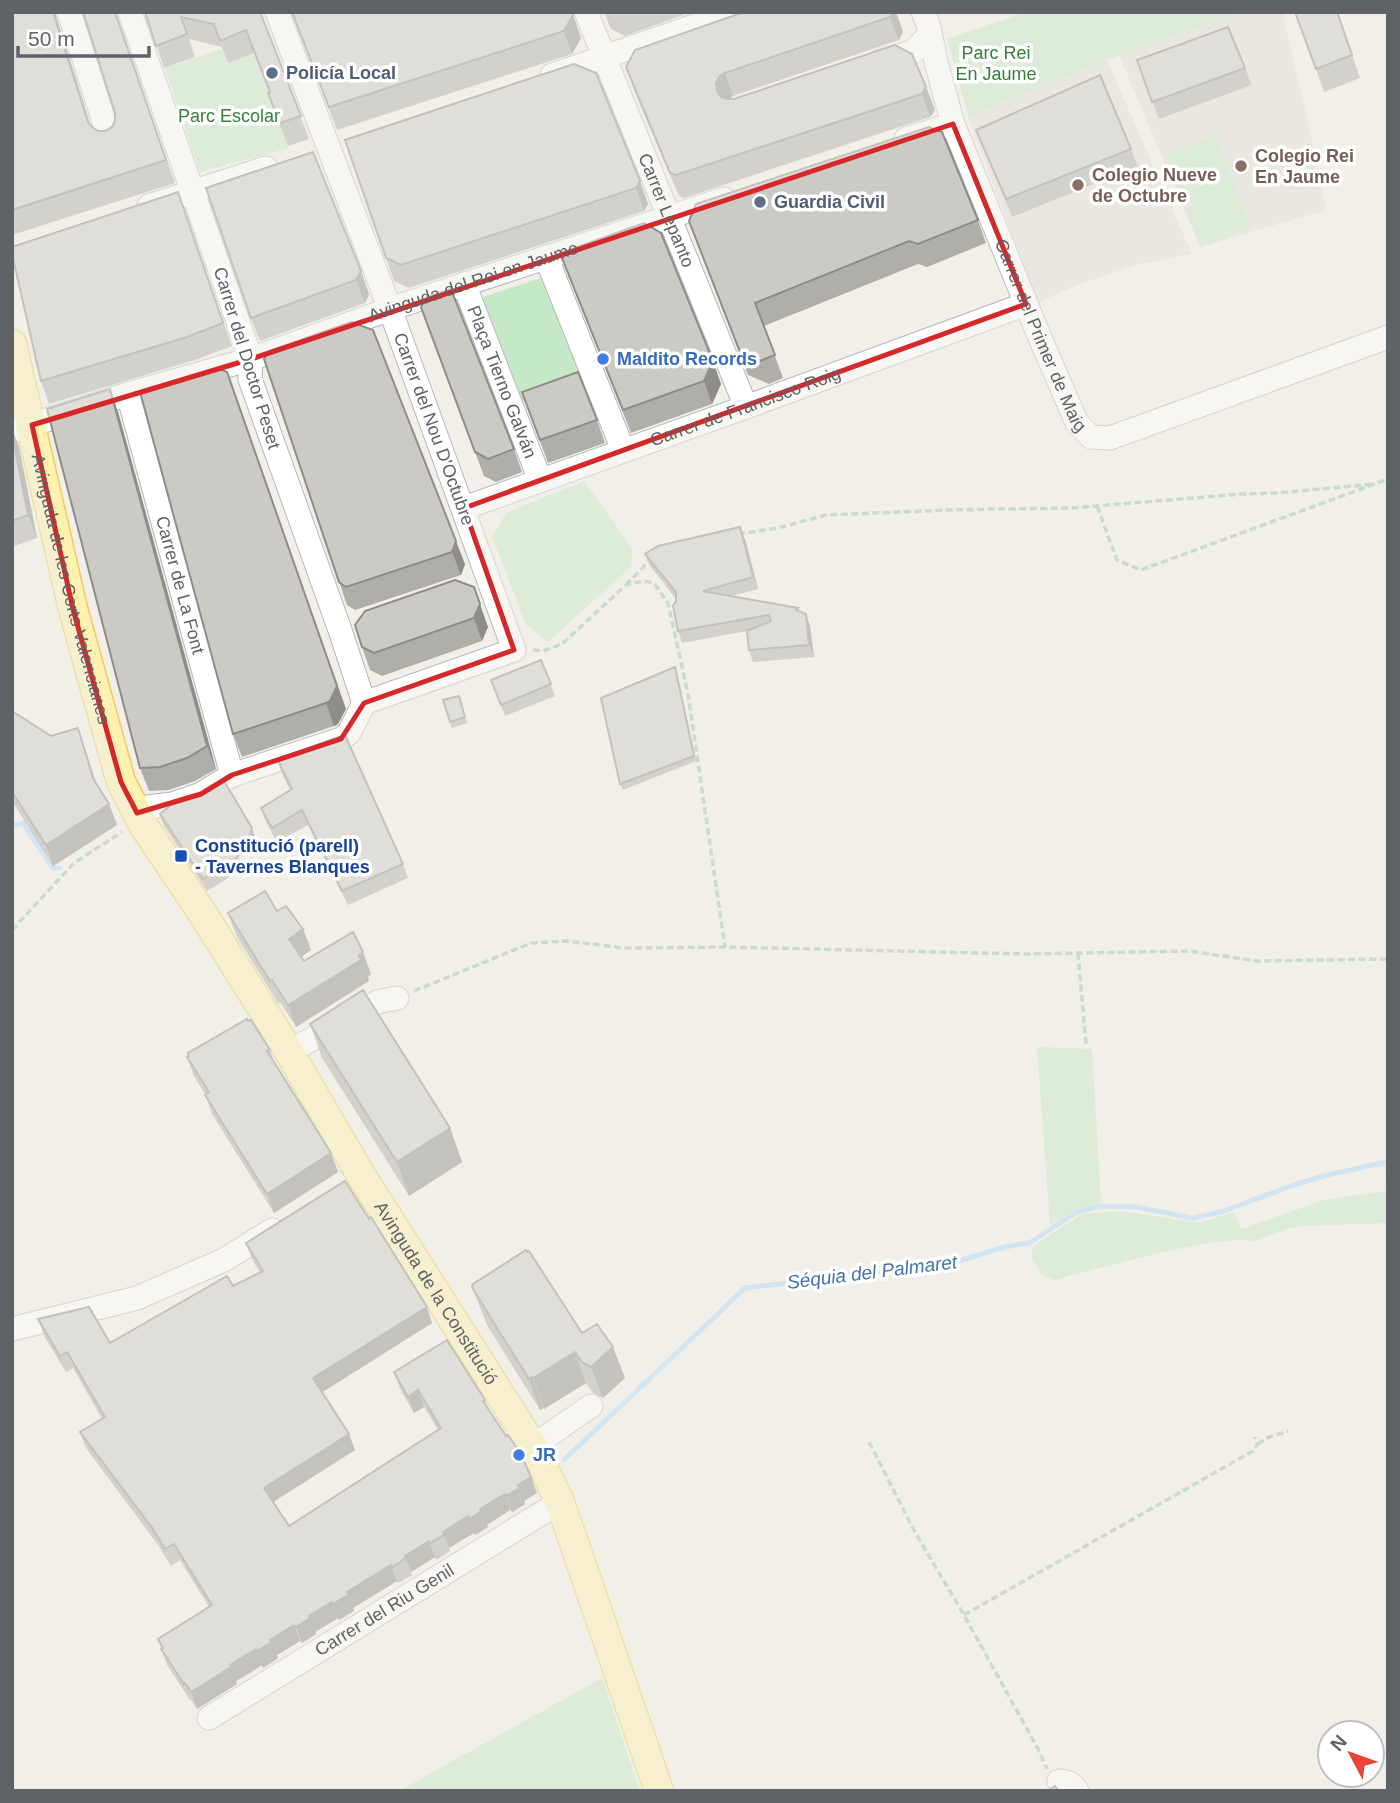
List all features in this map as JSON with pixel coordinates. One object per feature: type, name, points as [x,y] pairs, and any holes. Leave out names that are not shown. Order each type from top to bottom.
[{"type":"main road","name":"Avinguda de les Corts Valencianes","points":[[12,344],[22,428],[121,782],[141,820]]},
{"type":"main road","name":"Avinguda de la Constitució","points":[[141,820],[289,1052],[350,1181],[533,1446],[560,1502],[659,1791]]},
{"type":"street","points":[[69,12],[110,140]]},
{"type":"street","name":"Carrer del Doctor Peset","points":[[130,12],[251,359],[250,379],[364,703]]},
{"type":"street","name":"Carrer del Nou D'Octubre","points":[[277,12],[464,508],[514,650]]},
{"type":"street","name":"Carrer Lepanto","points":[[586,12],[746,407]]},
{"type":"street","points":[[525,83],[734,12]]},
{"type":"street","points":[[913,52],[930,20]]},
{"type":"street","name":"Carrer del Primer de Maig","points":[[930,20],[936,62],[953,124],[1077,423],[1091,437],[1110,438],[1388,337]]},
{"type":"street","points":[[862,67],[913,52],[936,62]]},
{"type":"street","points":[[888,145],[953,124]]},
{"type":"street","points":[[129,213],[354,139]]},
{"type":"street","name":"Avinguda del Rei en Jaume","points":[[22,428],[251,359],[464,284],[746,192]]},
{"type":"street","points":[[546,257],[623,450]]},
{"type":"street","name":"Plaça Tierno Galván","points":[[464,284],[540,480]]},
{"type":"street","name":"Carrer de Francisco Roig","points":[[464,508],[1026,304]]},
{"type":"street","name":"Carrer de La Font","points":[[128,394],[232,775]]},
{"type":"street","points":[[464,588],[489,580]]},
{"type":"street","points":[[340,630],[365,622]]},
{"type":"street","points":[[141,820],[148,807],[172,804],[201,794],[232,775],[341,739],[349,733],[364,703],[514,650]]},
{"type":"street","points":[[289,1052],[377,1002],[397,998]]},
{"type":"street","points":[[12,1329],[137,1298],[224,1260],[287,1221]]},
{"type":"street","points":[[533,1446],[591,1406]]},
{"type":"street","name":"Carrer del Riu Genil","points":[[209,1718],[560,1502]]},
{"type":"path","points":[[1097,506],[1118,560],[1141,570],[1388,479]]},
{"type":"path","points":[[729,535],[778,528],[826,515],[1071,508],[1242,494],[1277,494],[1375,484]]},
{"type":"path","points":[[514,650],[543,651],[562,644],[653,557]]},
{"type":"path","points":[[626,585],[643,581],[654,583],[668,603],[688,694],[725,947]]},
{"type":"path","points":[[12,930],[74,863],[141,820]]},
{"type":"path","points":[[397,998],[531,943],[567,941],[624,948],[725,947],[1013,953],[1189,951],[1257,961],[1388,959]]},
{"type":"path","points":[[1078,953],[1086,1044]]},
{"type":"path","points":[[964,1615],[1253,1451],[1267,1438],[1289,1431]]},
{"type":"path","points":[[1254,1437],[1258,1444]]},
{"type":"path","points":[[869,1442],[916,1534],[964,1615],[1037,1747],[1051,1778],[1068,1786]]},
{"type":"highlighted area","points":[[953,124],[1026,304],[464,508],[514,650],[364,703],[341,739],[232,775],[201,794],[137,813],[121,782],[73,609],[32,425],[251,359]]},
{"type":"shaded area","name":"Colegio Rei En Jaume","points":[[1240,12],[1282,12],[1326,210],[1200,247],[1119,55]]},
{"type":"shaded area","name":"Colegio Nueve de Octubre","points":[[1107,60],[1192,254],[1135,265],[1082,283],[1037,303],[968,116]]},
{"type":"green space","name":"Parc Rei En Jaume","points":[[1026,12],[1240,12],[1107,60],[968,116],[947,39]]},
{"type":"green space","name":"Parc Escolar","points":[[223,49],[228,63],[254,53],[289,148],[200,172],[165,68]]},
{"type":"green space","points":[[1216,136],[1250,228],[1200,247],[1165,155]]},
{"type":"green space","points":[[547,276],[588,380],[519,403],[477,299]]},
{"type":"green space","points":[[584,481],[633,550],[631,567],[548,642],[526,624],[492,537],[506,513]]},
{"type":"green space","points":[[1037,1047],[1092,1049],[1101,1202],[1076,1210],[1050,1225]]},
{"type":"green space","points":[[1386,1191],[1388,1223],[1302,1226],[1253,1241],[1213,1242],[1162,1252],[1054,1280],[1043,1276],[1031,1258],[1033,1246],[1082,1214],[1122,1211],[1198,1223],[1234,1212],[1241,1229],[1324,1200]]},
{"type":"green space","points":[[602,1678],[639,1788],[636,1791],[399,1791]]},
{"type":"building","points":[[12,12],[53,12],[88,122],[98,131],[105,131],[112,127],[115,113],[83,12],[115,12],[166,160],[12,210]]},
{"type":"building","points":[[145,12],[260,12],[301,116],[280,123],[246,30],[220,41],[214,24],[181,17],[187,34],[156,46]]},
{"type":"building","points":[[292,12],[572,12],[573,15],[564,31],[329,107]]},
{"type":"building","points":[[744,12],[893,12],[890,17],[725,73],[716,83],[720,96],[726,99],[734,99],[895,45],[912,54],[926,87],[922,94],[676,175],[670,173],[626,67],[635,50]]},
{"type":"building","points":[[1295,12],[1337,12],[1352,55],[1316,69]]},
{"type":"building","points":[[1228,27],[1245,68],[1152,102],[1137,60]]},
{"type":"building","points":[[574,64],[596,73],[640,181],[636,188],[401,265],[386,258],[345,140]]},
{"type":"building","points":[[1100,75],[1131,149],[1006,199],[976,130]]},
{"type":"building","points":[[929,127],[942,132],[978,220],[918,244],[909,241],[755,303],[775,355],[760,361],[740,352],[689,221],[696,204]]},
{"type":"building","points":[[313,152],[361,271],[356,280],[251,318],[206,188]]},
{"type":"building","points":[[178,192],[223,323],[187,337],[41,381],[12,247]]},
{"type":"building","points":[[644,223],[661,233],[713,361],[704,381],[623,410],[560,253]]},
{"type":"building","points":[[451,289],[514,449],[488,459],[475,452],[421,307],[427,297]]},
{"type":"building","points":[[351,322],[373,330],[456,541],[452,552],[346,587],[339,582],[264,359],[269,351]]},
{"type":"building","points":[[217,368],[227,372],[337,686],[330,701],[326,703],[233,734],[140,392]]},
{"type":"building","points":[[578,372],[597,420],[540,440],[522,392]]},
{"type":"building","points":[[110,389],[207,746],[187,758],[160,767],[140,768],[47,409]]},
{"type":"building","points":[[12,434],[28,515],[12,521]]},
{"type":"building","points":[[740,527],[753,577],[703,591],[798,608],[796,610],[806,614],[809,645],[749,650],[747,631],[771,621],[769,615],[678,631],[673,606],[676,592],[645,554],[658,546]]},
{"type":"building","points":[[455,580],[474,587],[480,604],[474,618],[374,653],[362,647],[355,625],[365,611]]},
{"type":"building","points":[[541,660],[551,684],[501,705],[491,680]]},
{"type":"building","points":[[675,667],[694,756],[620,784],[601,698]]},
{"type":"building","points":[[459,696],[465,717],[450,722],[443,700]]},
{"type":"building","points":[[12,711],[51,736],[78,728],[93,778],[109,804],[46,845],[12,792]]},
{"type":"building","points":[[345,735],[403,864],[342,891],[302,810],[272,828],[261,808],[292,789],[277,759]]},
{"type":"building","points":[[224,781],[252,828],[250,835],[231,846],[238,857],[203,879],[160,814],[171,805],[201,795]]},
{"type":"building","points":[[265,891],[277,911],[286,906],[303,929],[289,939],[304,961],[353,932],[363,952],[359,955],[361,960],[288,1005],[228,913]]},
{"type":"building","points":[[363,990],[450,1128],[397,1162],[310,1024]]},
{"type":"building","points":[[247,1019],[251,1020],[270,1050],[267,1051],[331,1153],[267,1194],[205,1095],[209,1092],[187,1057],[188,1053]]},
{"type":"building","points":[[345,1181],[369,1219],[371,1217],[427,1307],[313,1378],[349,1434],[264,1488],[289,1526],[441,1428],[418,1390],[408,1397],[394,1372],[447,1340],[485,1400],[483,1401],[521,1454],[531,1477],[518,1485],[519,1488],[480,1509],[482,1511],[469,1519],[468,1516],[443,1532],[444,1535],[430,1543],[429,1541],[392,1567],[391,1565],[347,1592],[348,1595],[309,1616],[310,1618],[296,1627],[294,1625],[270,1640],[272,1642],[230,1665],[231,1667],[191,1692],[161,1649],[163,1648],[158,1639],[212,1605],[174,1544],[165,1549],[80,1432],[105,1417],[67,1352],[60,1356],[38,1319],[89,1307],[110,1343],[227,1276],[233,1286],[263,1271],[246,1243]]},
{"type":"building","points":[[526,1250],[582,1333],[597,1324],[613,1347],[591,1367],[582,1362],[575,1352],[529,1379],[472,1287]]},
{"type":"waterway","name":"Séquia del Palmaret","points":[[12,826],[23,823],[53,868],[59,868]]},
{"type":"waterway","name":"Séquia del Palmaret","points":[[564,1460],[745,1288],[948,1264],[1005,1247],[1029,1243],[1077,1212],[1099,1206],[1136,1207],[1192,1218],[1221,1212],[1323,1176],[1387,1162],[1388,1171]]},
{"type":"place","name":"Policía Local","points":[[272,73]]},
{"type":"place","name":"Colegio Rei En Jaume","points":[[1241,166]]},
{"type":"place","name":"Colegio Nueve de Octubre","points":[[1078,185]]},
{"type":"place","name":"Guardia Civil","points":[[760,202]]},
{"type":"place","name":"Maldito Records","points":[[603,359]]},
{"type":"place","name":"Constitució (parell) - Tavernes Blanques","points":[[181,856]]},
{"type":"place","name":"JR","points":[[519,1455]]}]
